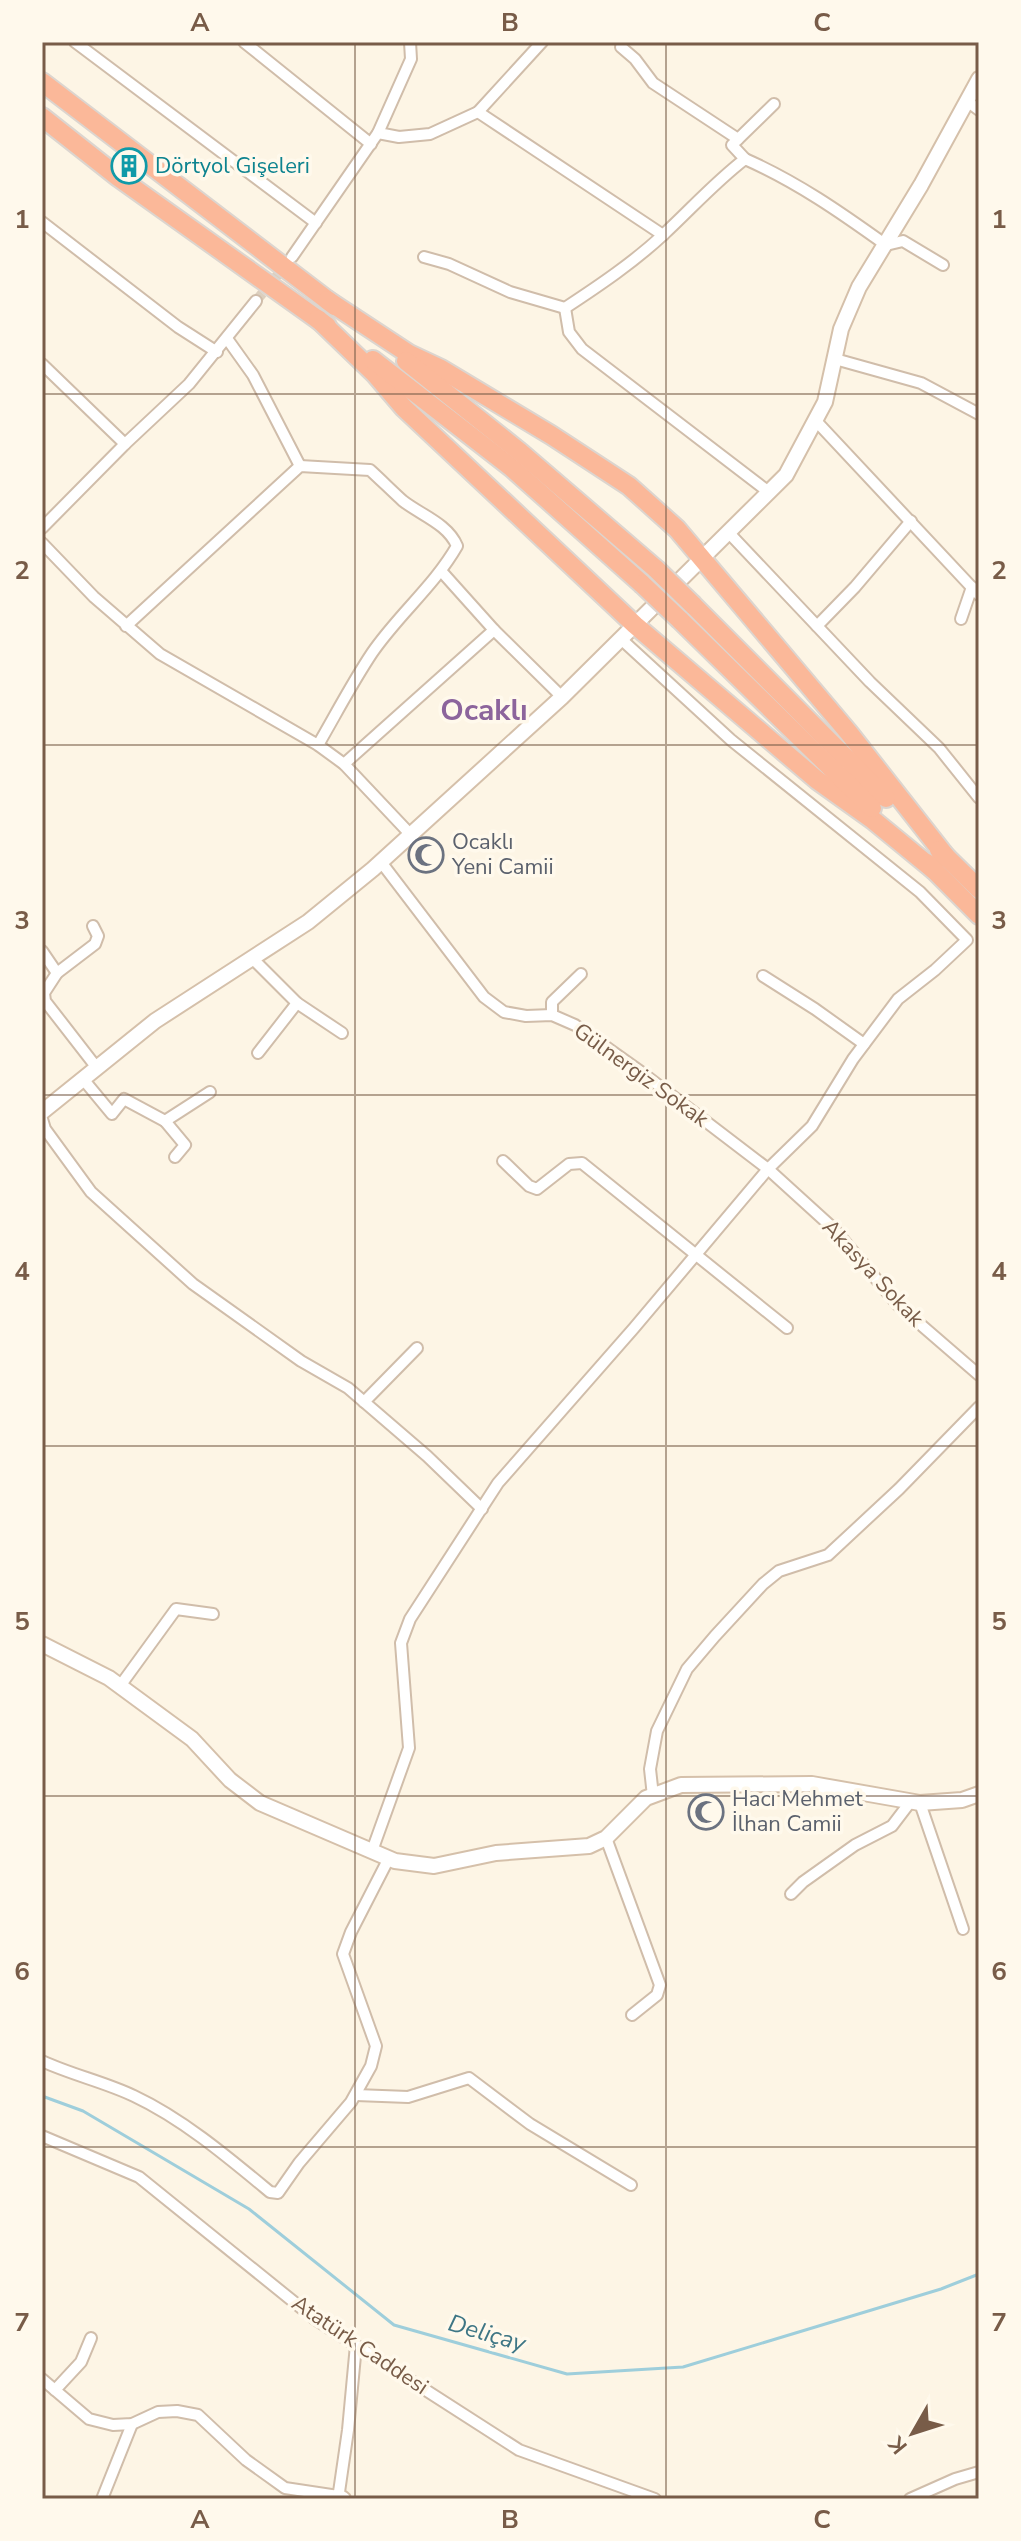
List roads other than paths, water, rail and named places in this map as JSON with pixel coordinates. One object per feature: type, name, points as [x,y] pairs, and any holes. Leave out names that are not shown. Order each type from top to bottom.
[{"type":"highway","points":[[42,82],[520,452],[656,569],[941,864]]},
{"type":"highway","points":[[42,117],[118,177],[318,319],[512,468],[642,584],[941,864]]},
{"type":"highway","points":[[327,300],[409,354],[441,369],[629,486],[677,529],[849,733],[979,915]]},
{"type":"highway","points":[[318,319],[375,374],[404,408],[635,625],[817,780],[979,889]]},
{"type":"street","points":[[75,42],[316,223]]},
{"type":"street","points":[[244,42],[371,144]]},
{"type":"street","points":[[292,257],[378,133],[411,59],[410,42]]},
{"type":"street","points":[[378,133],[399,137],[430,134],[478,112],[542,42]]},
{"type":"street","points":[[621,47],[635,59],[653,83],[738,139]]},
{"type":"street","points":[[42,1112],[155,1021],[308,922],[381,862],[562,697],[770,493],[786,475],[825,402],[841,329],[859,287],[973,106],[979,79]]},
{"type":"street","points":[[774,104],[732,145],[745,159],[826,201],[885,245],[903,241],[943,265]]},
{"type":"street","points":[[478,112],[663,235]]},
{"type":"street","points":[[424,257],[449,264],[510,292],[565,308],[614,276],[745,159]]},
{"type":"street","points":[[42,222],[178,327],[217,352]]},
{"type":"street","points":[[44,523],[189,384],[228,340],[256,301]]},
{"type":"street","points":[[565,308],[569,332],[582,349],[770,493]]},
{"type":"street","points":[[228,340],[253,375],[300,466]]},
{"type":"street","points":[[835,359],[921,383],[979,414]]},
{"type":"street","points":[[42,364],[125,444]]},
{"type":"street","points":[[816,421],[976,591],[961,619]]},
{"type":"street","points":[[126,626],[300,466],[370,470],[405,502],[453,537],[457,546],[442,572],[408,607],[372,653],[318,745]]},
{"type":"street","points":[[817,626],[911,521]]},
{"type":"street","points":[[729,533],[870,682],[939,748],[979,798]]},
{"type":"street","points":[[42,543],[126,626],[160,654],[318,745],[344,764],[411,835]]},
{"type":"street","points":[[442,572],[494,630],[562,697]]},
{"type":"street","points":[[344,764],[494,630]]},
{"type":"street","points":[[372,1851],[409,1748],[401,1643],[410,1619],[498,1483],[768,1169],[812,1126],[864,1044],[898,999],[967,940],[920,892],[731,740],[621,639]]},
{"type":"street","name":"Gülnergiz Sokak","points":[[381,862],[484,997],[504,1012],[526,1016],[552,1015],[575,1025],[768,1169]]},
{"type":"street","points":[[93,926],[98,936],[95,944],[57,973],[44,993],[45,1001],[97,1068]]},
{"type":"street","points":[[42,951],[57,973]]},
{"type":"street","points":[[252,958],[297,1003],[342,1033]]},
{"type":"street","points":[[552,1015],[552,1002],[581,974]]},
{"type":"street","points":[[763,976],[864,1044]]},
{"type":"street","points":[[258,1053],[297,1003]]},
{"type":"street","points":[[83,1079],[112,1114],[124,1099],[165,1121],[185,1145],[175,1157]]},
{"type":"street","points":[[165,1121],[210,1092]]},
{"type":"street","points":[[42,1119],[45,1129],[91,1192],[181,1274],[301,1361],[348,1388],[427,1456],[482,1509]]},
{"type":"street","points":[[503,1161],[529,1186],[537,1189],[569,1164],[582,1163],[787,1328]]},
{"type":"street","name":"Akasya Sokak","points":[[768,1169],[834,1229],[898,1305],[979,1375]]},
{"type":"street","points":[[364,1402],[417,1348]]},
{"type":"street","points":[[653,1796],[650,1769],[657,1731],[687,1669],[763,1584],[779,1571],[828,1555],[899,1489],[979,1407]]},
{"type":"street","points":[[120,1686],[176,1609],[213,1614]]},
{"type":"street","points":[[42,1644],[120,1686],[192,1739],[230,1780],[260,1803],[389,1858],[434,1866],[496,1853],[589,1846],[606,1838],[646,1798],[681,1785],[812,1784],[916,1802],[962,1800],[979,1794]]},
{"type":"street","points":[[791,1894],[855,1845],[892,1826],[916,1802]]},
{"type":"street","points":[[916,1802],[963,1929]]},
{"type":"street","points":[[606,1838],[660,1985],[657,1995],[632,2015]]},
{"type":"street","points":[[42,2061],[162,2110],[270,2192],[278,2193],[356,2095],[371,2066],[376,2046],[343,1954],[389,1858]]},
{"type":"street","points":[[356,2095],[408,2097],[469,2078],[530,2124],[631,2185]]},
{"type":"street","name":"Atatürk Caddesi","points":[[42,2136],[139,2177],[315,2319],[519,2450],[655,2499]]},
{"type":"street","points":[[55,2390],[81,2362],[91,2338]]},
{"type":"street","points":[[42,2379],[89,2419],[113,2425],[132,2424],[158,2412],[177,2411],[198,2415],[246,2460],[285,2488],[339,2498],[356,2345]]},
{"type":"street","points":[[102,2499],[132,2424]]},
{"type":"street","points":[[910,2499],[979,2472]]},
{"type":"waterway","name":"Deliçay","points":[[42,2096],[83,2111],[249,2209],[394,2325],[567,2374],[683,2367],[941,2289],[979,2274]]},
{"type":"tunnel","points":[[256,301],[285,266]]},
{"type":"place","name":"Dörtyol Gişeleri","points":[[129,166]]},
{"type":"place","name":"Ocaklı Yeni Camii","points":[[426,855]]},
{"type":"place","name":"Hacı Mehmet İlhan Camii","points":[[706,1812]]},
{"type":"district","name":"Ocaklı","points":[[484,710]]}]
